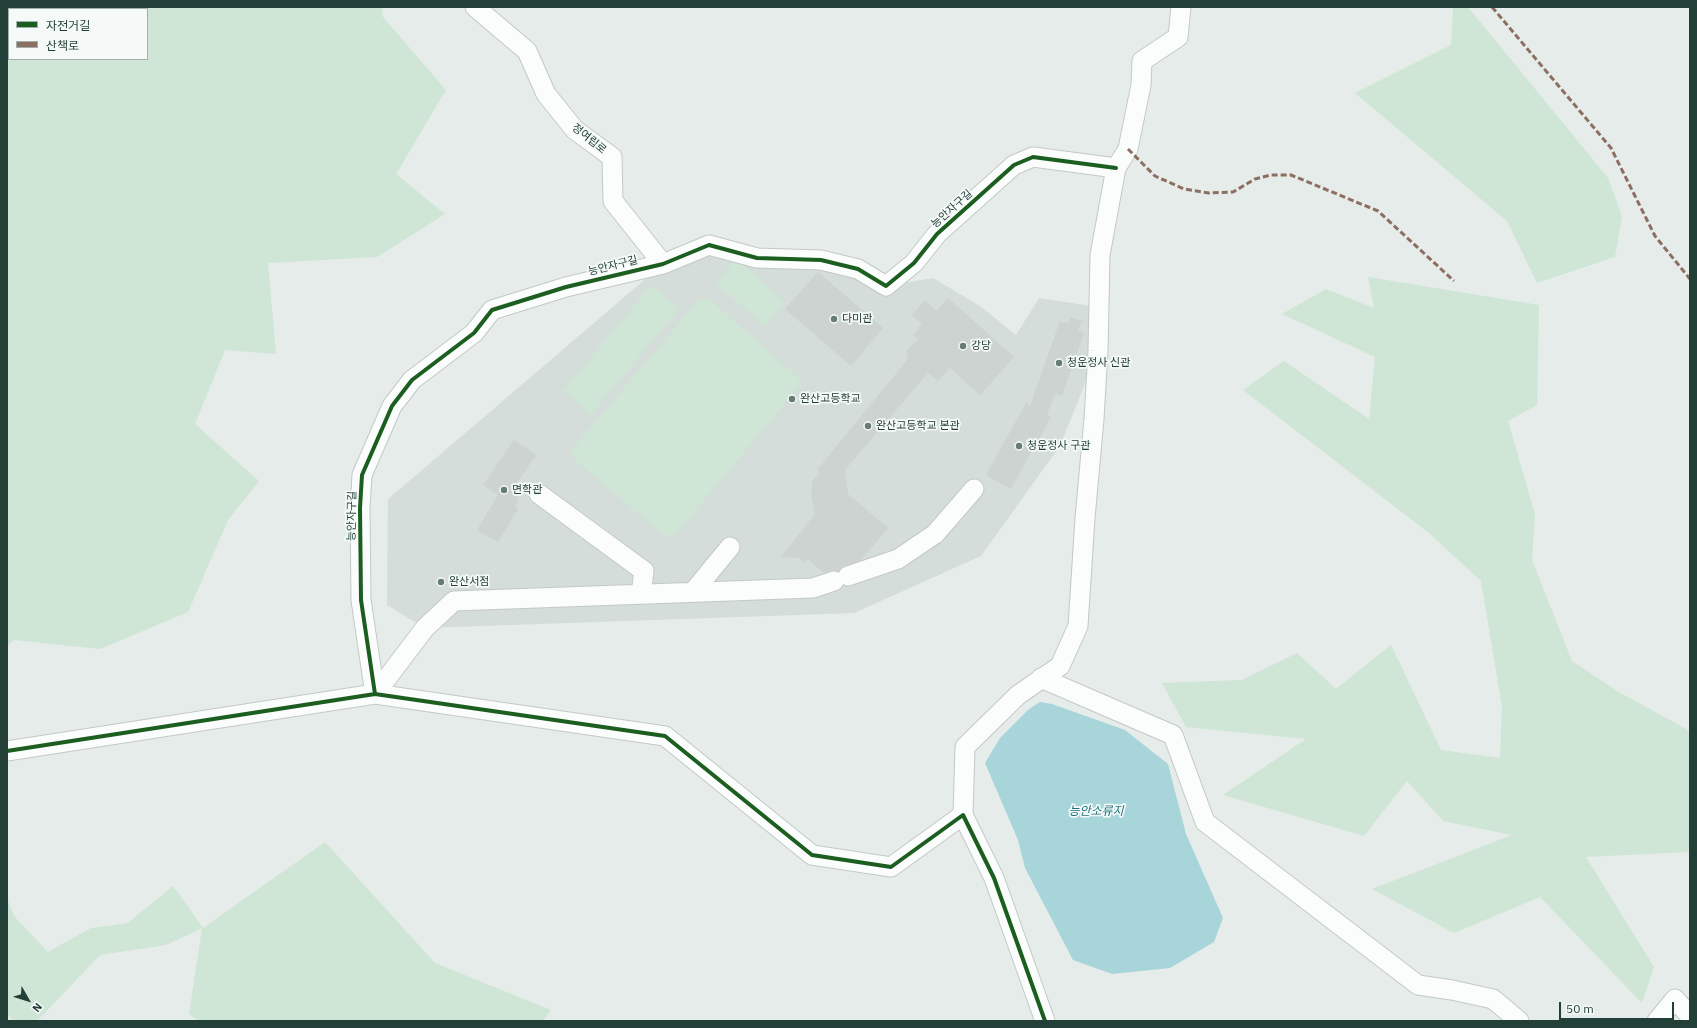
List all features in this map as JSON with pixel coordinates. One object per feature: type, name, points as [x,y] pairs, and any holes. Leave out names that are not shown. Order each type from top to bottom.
[{"type":"street","name":"정여립로","points":[[475,7],[527,51],[546,94],[575,130],[612,157],[613,201],[663,264]]},
{"type":"street","points":[[1045,1021],[994,878],[963,815],[965,747],[1018,694],[1060,666],[1078,626],[1097,374],[1100,254],[1116,168],[1128,149],[1141,85],[1142,61],[1178,37],[1181,7]]},
{"type":"street","name":"능안자구길","points":[[375,694],[361,600],[360,508],[362,475],[392,406],[412,380],[474,333],[492,310],[566,287],[663,264],[708,245],[757,258],[821,260],[858,270],[886,286],[914,263],[937,234],[1014,165],[1034,157],[1116,168]]},
{"type":"street","points":[[375,694],[425,628],[454,601],[813,588],[898,559],[935,534],[974,489]]},
{"type":"street","points":[[539,494],[644,571],[641,594]]},
{"type":"street","points":[[693,592],[730,547]]},
{"type":"street","points":[[1042,678],[1173,735],[1205,822],[1418,985],[1452,990],[1493,999],[1519,1021]]},
{"type":"street","points":[[7,751],[375,694],[665,736],[812,855],[891,867],[963,815]]},
{"type":"street","points":[[1657,1021],[1675,999],[1690,1016]]},
{"type":"shaded area","name":"완산고등학교","points":[[717,247],[801,260],[886,286],[933,278],[980,306],[1016,335],[1039,298],[1098,307],[1098,351],[1060,446],[981,556],[854,613],[425,628],[387,605],[388,499],[663,264]]},
{"type":"green space","points":[[7,7],[382,7],[383,17],[446,90],[396,174],[445,214],[377,257],[268,263],[276,354],[225,350],[195,424],[259,481],[228,520],[188,612],[100,649],[14,640],[7,646]]},
{"type":"green space","points":[[1453,7],[1468,7],[1608,178],[1622,216],[1615,257],[1537,283],[1507,221],[1355,93],[1451,45]]},
{"type":"green space","points":[[736,259],[785,302],[765,326],[715,283]]},
{"type":"green space","points":[[1368,277],[1539,305],[1537,405],[1508,421],[1535,514],[1532,560],[1572,661],[1617,691],[1690,731],[1690,847],[1687,852],[1586,857],[1654,967],[1642,1003],[1540,897],[1454,933],[1372,889],[1512,835],[1443,821],[1407,781],[1364,836],[1223,795],[1306,739],[1186,727],[1162,683],[1242,680],[1297,653],[1336,689],[1391,645],[1441,750],[1500,758],[1502,707],[1481,581],[1429,533],[1243,390],[1284,361],[1369,419],[1375,357],[1282,314],[1326,289],[1374,308]]},
{"type":"green space","points":[[651,285],[679,309],[591,415],[563,391]]},
{"type":"green space","points":[[702,299],[708,299],[715,304],[798,377],[800,383],[799,387],[675,535],[663,535],[576,461],[571,450],[697,302]]},
{"type":"green space","points":[[325,842],[435,963],[551,1010],[543,1021],[199,1021],[189,1014],[202,928],[166,945],[100,955],[37,1021],[13,1021],[7,1013],[7,899],[15,917],[48,952],[91,928],[128,923],[173,886],[203,928]]},
{"type":"water","name":"능안소류지","points":[[1040,702],[1052,704],[1125,730],[1168,764],[1186,834],[1223,918],[1214,942],[1170,968],[1112,974],[1073,960],[1025,868],[1018,840],[985,763],[1000,738],[1029,709]]},
{"type":"building","name":"다미관","points":[[818,272],[883,328],[851,366],[785,309]]},
{"type":"building","name":"완산고등학교 본관","points":[[948,298],[1014,357],[980,395],[950,368],[938,381],[928,373],[845,470],[848,494],[888,528],[861,560],[844,566],[838,571],[831,570],[824,573],[808,559],[804,563],[799,558],[781,557],[815,514],[811,493],[812,482],[820,472],[817,470],[908,359],[906,351],[918,339],[913,335],[922,324],[912,315],[925,300],[936,311]]},
{"type":"building","points":[[1070,317],[1082,321],[1078,331],[1084,333],[1062,396],[1055,394],[1047,415],[1051,417],[1011,489],[986,475],[1026,403],[1030,406],[1060,321],[1068,324]]},
{"type":"building","name":"면학관","points":[[514,440],[536,455],[515,486],[518,501],[515,505],[518,509],[498,542],[477,530],[498,495],[483,485]]},
{"type":"marked path","points":[[1492,7],[1611,148],[1655,236],[1690,279]]},
{"type":"marked path","points":[[1128,149],[1155,176],[1184,189],[1209,193],[1233,192],[1255,179],[1271,175],[1291,175],[1378,211],[1454,281]]},
{"type":"cycle path","points":[[375,694],[361,600],[360,508],[362,475],[392,406],[412,380],[474,333],[492,310],[566,287],[663,264],[709,245],[757,258],[821,260],[858,269],[886,286],[914,263],[937,234],[1014,165],[1033,157],[1116,168]]},
{"type":"cycle path","points":[[7,751],[375,694],[665,736],[812,855],[891,867],[963,815],[994,878],[1045,1021]]},
{"type":"place","name":"다미관","points":[[834,319]]},
{"type":"place","name":"강당","points":[[963,346]]},
{"type":"place","name":"청운정사 신관","points":[[1059,363]]},
{"type":"place","name":"완산고등학교","points":[[792,399]]},
{"type":"place","name":"완산고등학교 본관","points":[[868,426]]},
{"type":"place","name":"청운정사 구관","points":[[1019,446]]},
{"type":"place","name":"면학관","points":[[504,490]]},
{"type":"place","name":"완산서점","points":[[441,582]]}]
